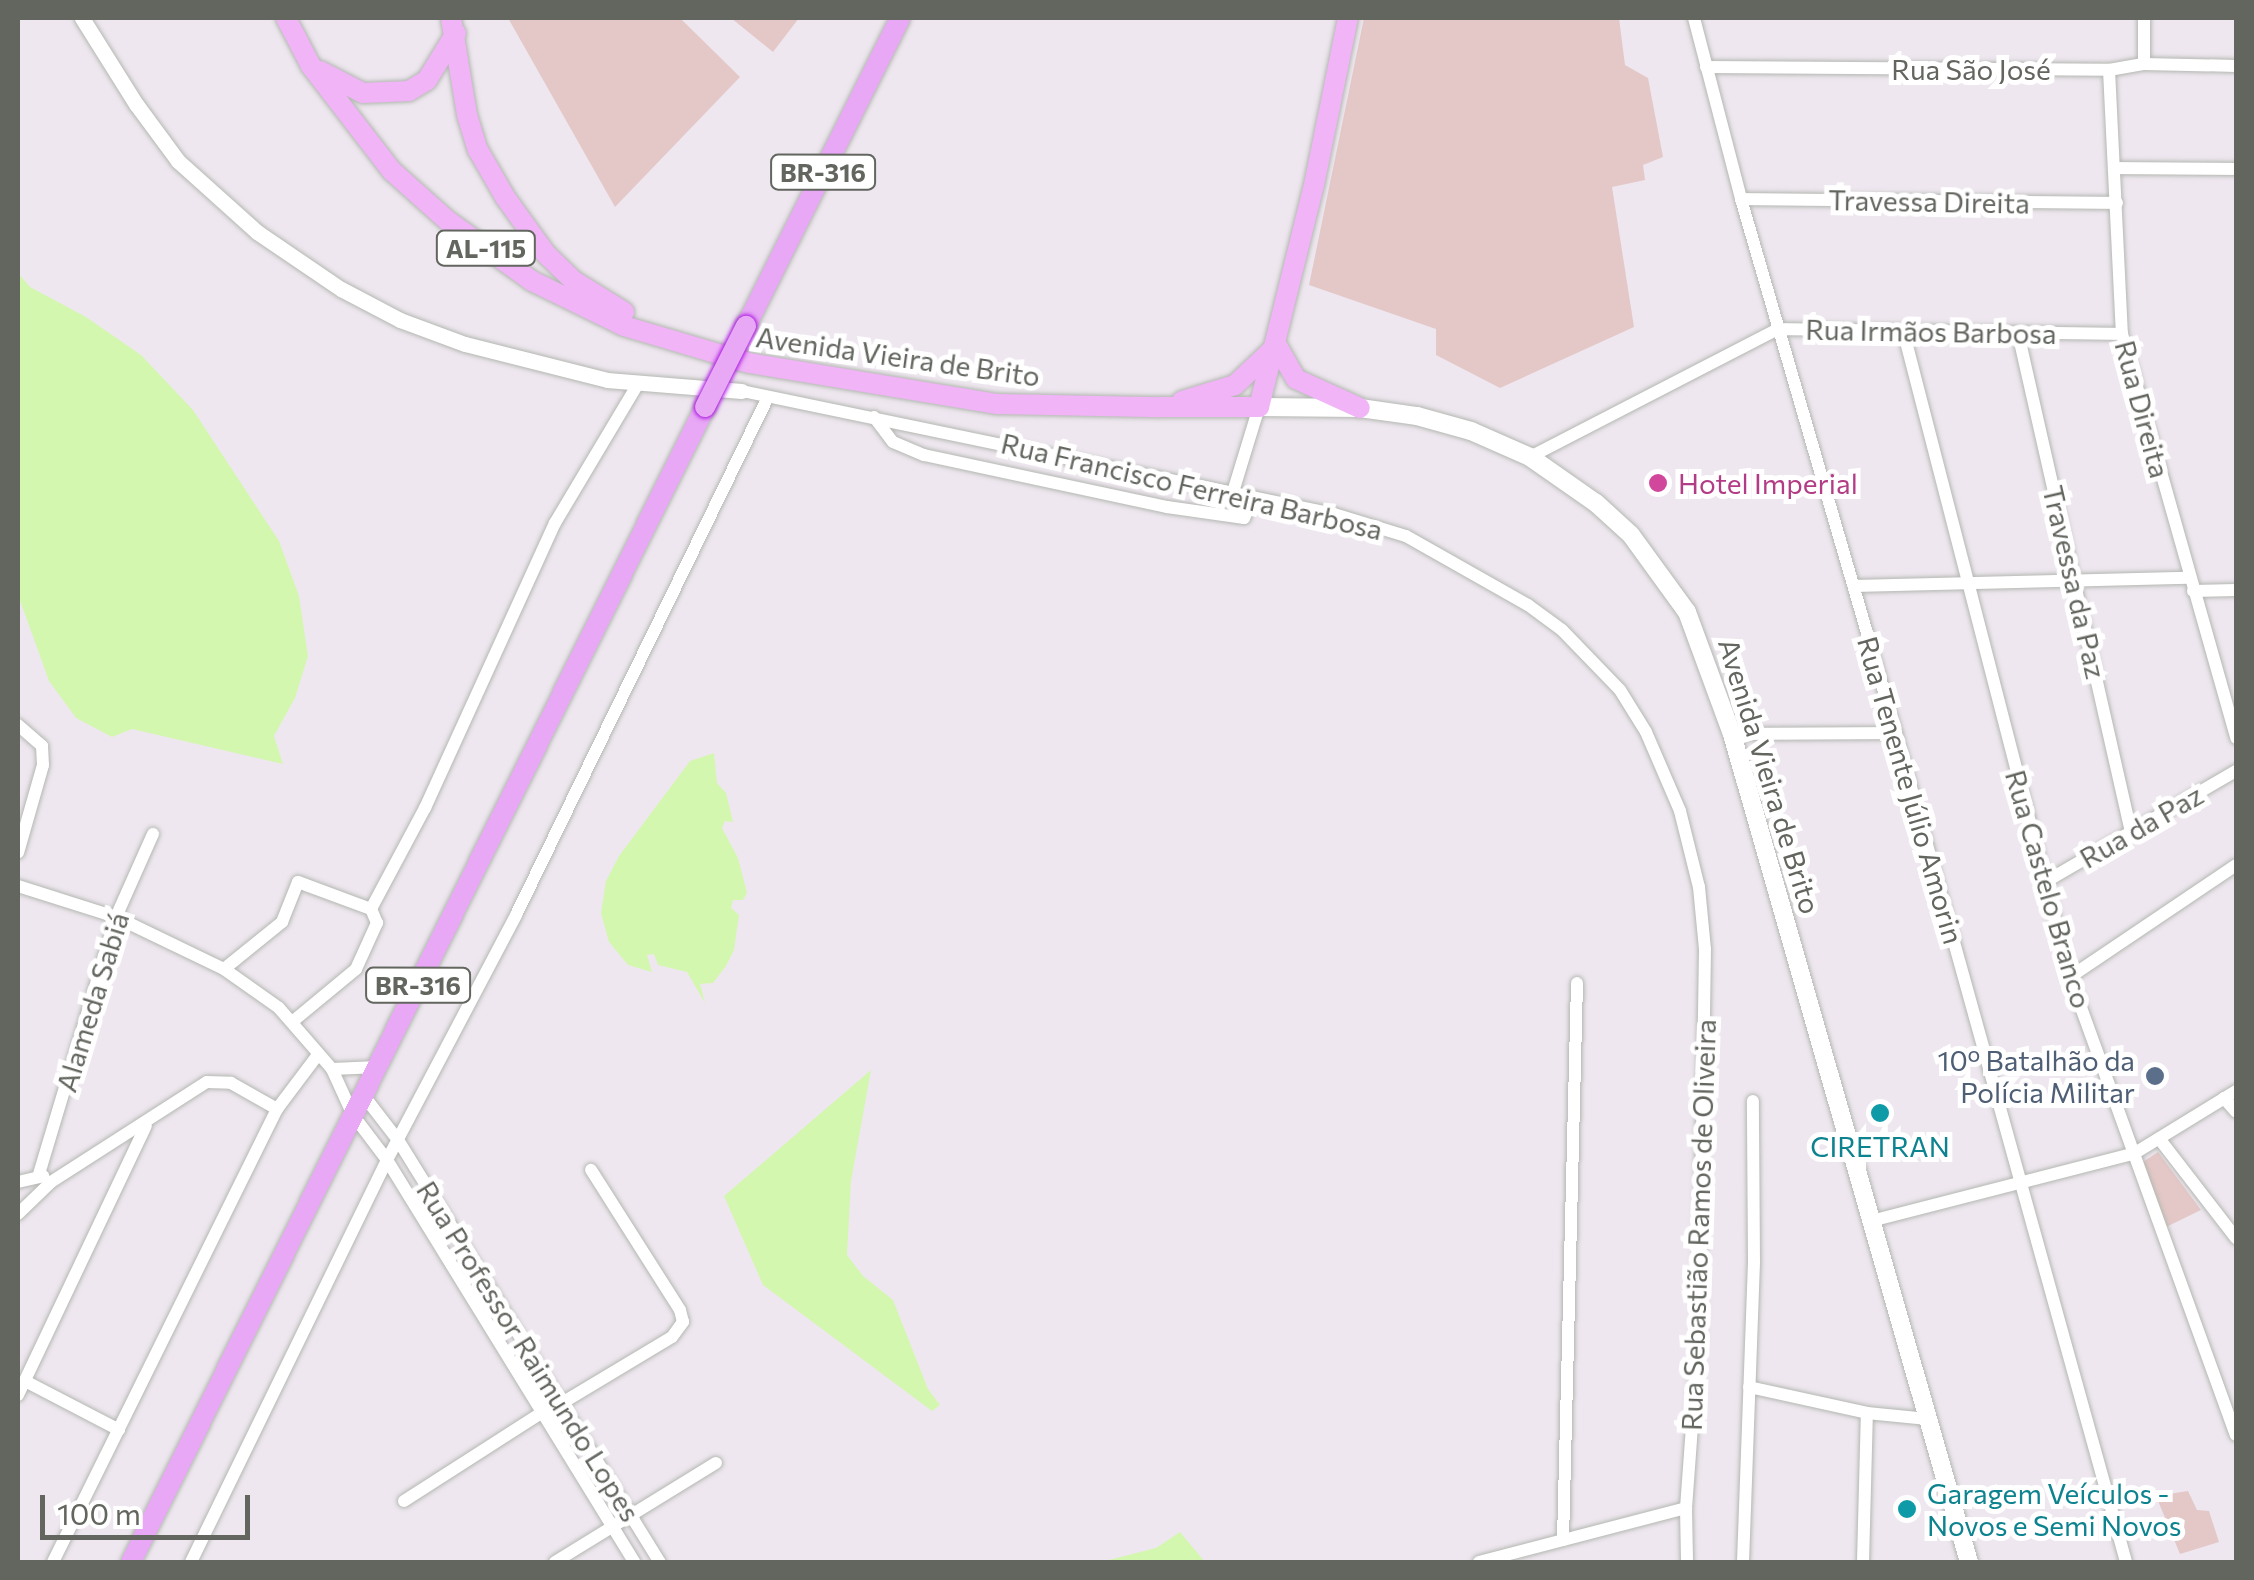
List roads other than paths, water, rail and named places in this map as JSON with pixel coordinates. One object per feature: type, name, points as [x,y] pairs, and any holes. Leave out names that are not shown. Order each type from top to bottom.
[{"type":"highway","name":"BR-316","points":[[131,1562],[900,18]]},
{"type":"main road","points":[[1259,406],[1348,18]]},
{"type":"main road","points":[[311,66],[363,94],[409,91],[427,80],[456,23]]},
{"type":"main road","points":[[456,23],[467,115],[478,150],[546,254],[604,302],[715,356]]},
{"type":"main road","name":"AL-115","points":[[290,27],[311,66],[366,142],[448,221],[558,296],[624,326],[715,356]]},
{"type":"main road","points":[[1161,407],[1249,376],[1276,344]]},
{"type":"main road","points":[[1276,344],[1296,379],[1360,408]]},
{"type":"main road","name":"Avenida Vieira de Brito","points":[[715,356],[998,404],[1360,408],[1417,416],[1471,431],[1530,457],[1596,503],[1660,570],[1699,636],[1732,734],[1969,1562]]},
{"type":"street","points":[[82,18],[178,161],[257,232],[341,289],[400,320],[465,344],[607,380],[742,391]]},
{"type":"street","name":"Rua Tenente Júlio Amorin","points":[[1694,18],[1740,198],[1896,733],[2126,1562]]},
{"type":"street","points":[[2144,18],[2144,64]]},
{"type":"street","name":"Rua São José","points":[[1706,67],[2109,70],[2144,64],[2236,66]]},
{"type":"street","name":"Rua Direita","points":[[2109,70],[2122,334],[2236,738]]},
{"type":"street","points":[[2116,168],[2236,169]]},
{"type":"street","name":"Travessa Direita","points":[[1740,198],[2116,203]]},
{"type":"street","name":"Rua Irmãos Barbosa","points":[[1530,457],[1778,329],[2122,334]]},
{"type":"street","name":"Rua Castelo Branco","points":[[1903,330],[1965,583],[2070,977],[2236,1435]]},
{"type":"street","name":"Travessa da Paz","points":[[2018,333],[2131,832]]},
{"type":"street","points":[[292,1022],[356,969],[376,923],[371,909],[425,808],[555,523],[638,382]]},
{"type":"street","name":"Rua Francisco Ferreira Barbosa","points":[[742,391],[1334,514],[1406,536],[1468,569],[1562,630],[1620,690],[1646,732],[1680,811],[1699,887]]},
{"type":"street","points":[[191,1562],[387,1160],[516,915],[768,397]]},
{"type":"street","points":[[1233,492],[1259,406]]},
{"type":"street","points":[[874,417],[893,442],[924,455],[1167,507],[1244,518],[1254,497]]},
{"type":"street","points":[[1854,586],[2075,581],[2191,584],[2236,590]]},
{"type":"street","points":[[18,725],[42,746],[43,765],[18,853]]},
{"type":"street","points":[[1732,734],[1896,733]]},
{"type":"street","name":"Rua da Paz","points":[[2045,882],[2236,771]]},
{"type":"street","name":"Alameda Sabiá","points":[[46,1178],[116,917],[153,834]]},
{"type":"street","points":[[2070,977],[2236,865]]},
{"type":"street","points":[[224,969],[282,922],[298,882],[371,909]]},
{"type":"street","points":[[18,886],[116,917],[224,969],[292,1022],[332,1069],[378,1067]]},
{"type":"street","name":"Rua Sebastião Ramos de Oliveira","points":[[1687,1562],[1686,1508],[1699,1331],[1706,1025],[1699,887]]},
{"type":"street","points":[[1563,1540],[1577,982]]},
{"type":"street","points":[[53,1562],[277,1109],[317,1056]]},
{"type":"street","name":"Rua Professor Raimundo Lopes","points":[[332,1069],[354,1116],[387,1160],[634,1562]]},
{"type":"street","points":[[18,1182],[46,1178],[147,1123],[195,1089],[219,1081],[277,1109]]},
{"type":"street","points":[[1871,1222],[2135,1153],[2161,1141],[2230,1094],[2236,1112]]},
{"type":"street","name":"Rua Professor Raimundo Lopes","points":[[364,1096],[398,1140],[660,1562]]},
{"type":"street","name":"Rua Sebastião Ramos de Oliveira","points":[[1743,1562],[1754,1262],[1753,1100]]},
{"type":"street","points":[[18,1395],[147,1123]]},
{"type":"street","points":[[2161,1141],[2236,1238]]},
{"type":"street","points":[[562,1403],[672,1337],[683,1322],[680,1310],[591,1170]]},
{"type":"street","points":[[18,1214],[46,1178]]},
{"type":"street","points":[[24,1381],[119,1430]]},
{"type":"street","points":[[1749,1386],[1867,1413],[1928,1419]]},
{"type":"street","points":[[404,1500],[542,1413]]},
{"type":"street","points":[[1863,1562],[1867,1413]]},
{"type":"street","points":[[555,1562],[716,1464]]},
{"type":"street","points":[[1479,1562],[1686,1508]]},
{"type":"place","name":"Hotel Imperial","points":[[1658,483]]},
{"type":"place","name":"10º Batalhão da Polícia Militar","points":[[2155,1076]]},
{"type":"place","name":"CIRETRAN","points":[[1880,1113]]},
{"type":"place","name":"Garagem Veículos - Novos e Semi Novos","points":[[1907,1509]]}]
